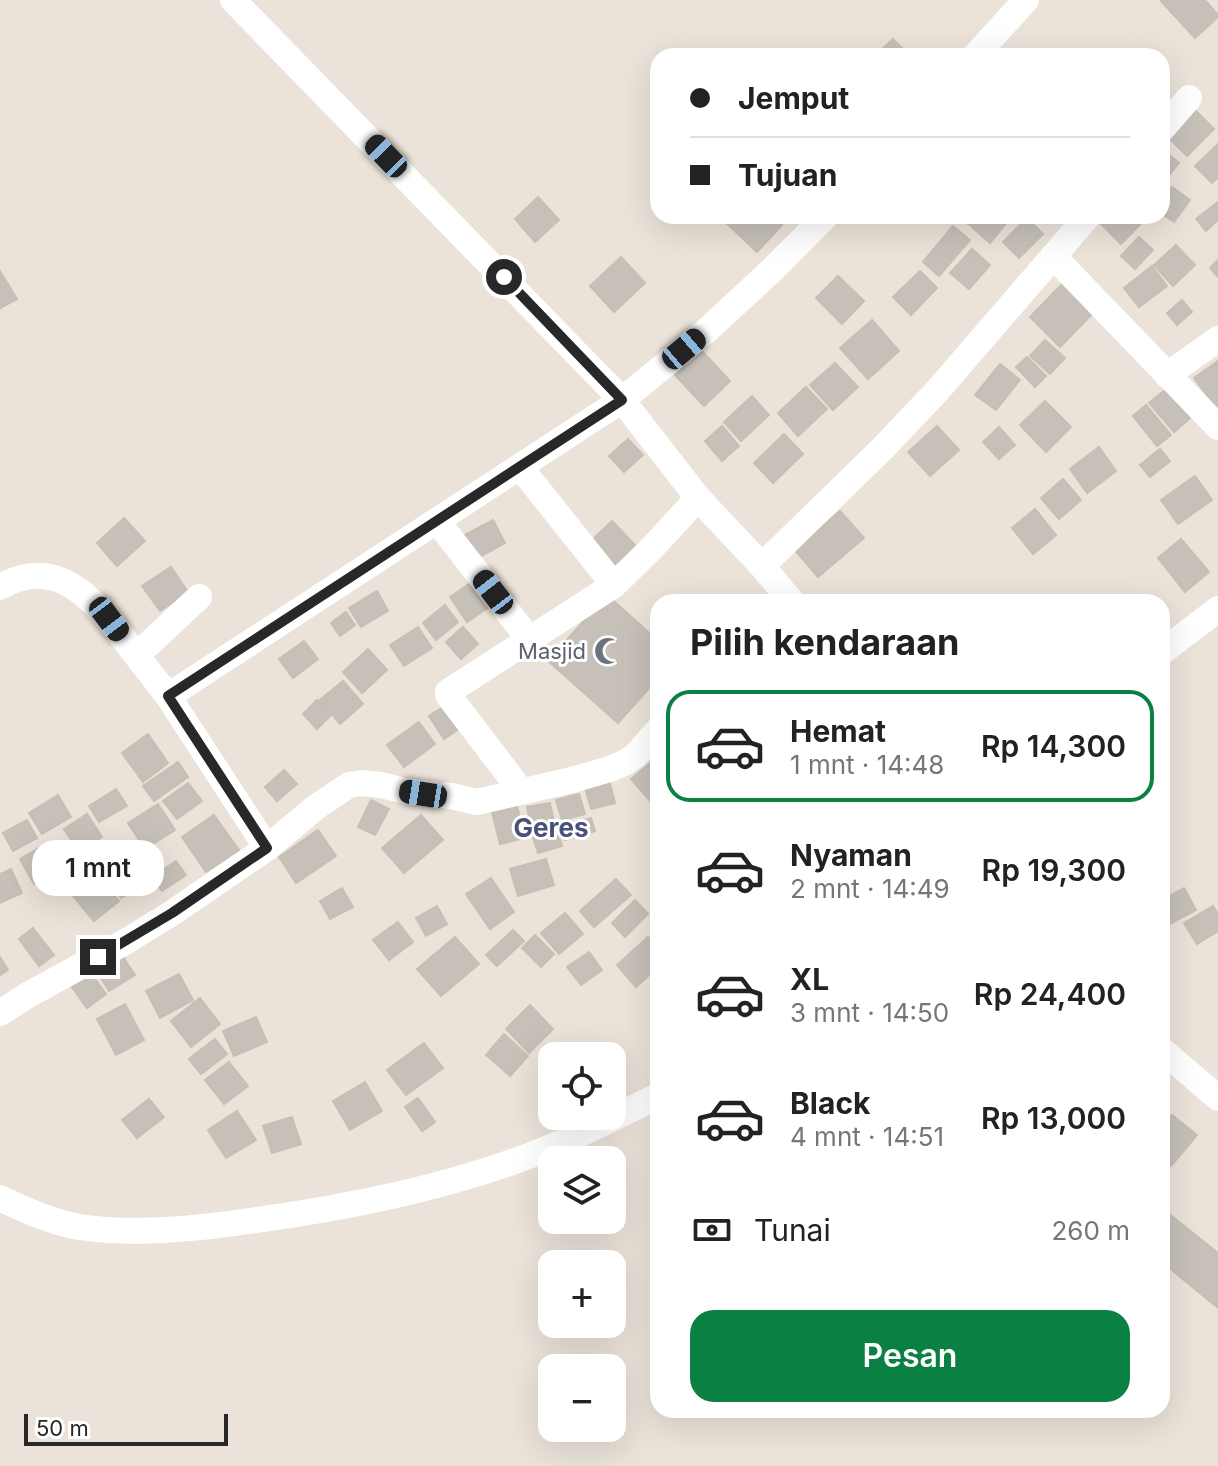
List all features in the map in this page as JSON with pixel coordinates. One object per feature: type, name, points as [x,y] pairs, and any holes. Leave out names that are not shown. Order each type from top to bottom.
[{"type":"street","points":[[233,0],[622,400],[774,589],[883,448],[938,390],[1081,224]]},
{"type":"street","points":[[982,48],[1026,0]]},
{"type":"street","points":[[1170,120],[1189,98]]},
{"type":"street","points":[[168,696],[622,400],[705,332],[771,271],[814,224]]},
{"type":"street","points":[[1053,256],[1218,427]]},
{"type":"street","points":[[1167,375],[1218,339]]},
{"type":"street","points":[[520,467],[614,585]]},
{"type":"street","points":[[522,792],[448,694],[450,690],[614,585],[698,498]]},
{"type":"street","points":[[437,521],[529,639]]},
{"type":"street","points":[[0,587],[17,578],[36,575],[53,577],[81,590],[109,619],[168,696],[267,848]]},
{"type":"street","points":[[137,655],[199,597]]},
{"type":"street","points":[[1170,646],[1218,609]]},
{"type":"street","points":[[0,1013],[172,913],[267,848],[316,807],[349,785],[381,785],[477,802],[610,769],[636,755],[650,739]]},
{"type":"street","points":[[1170,1057],[1218,1098]]},
{"type":"street","points":[[0,1198],[49,1220],[109,1230],[208,1227],[267,1219],[389,1198],[516,1161],[650,1100]]},
{"type":"building","points":[[1163,0],[1205,0],[1218,17],[1195,38]]},
{"type":"building","points":[[893,39],[902,48],[883,48]]},
{"type":"building","points":[[1191,106],[1214,129],[1187,156],[1170,139],[1170,127]]},
{"type":"building","points":[[1218,144],[1218,178],[1212,183],[1195,166]]},
{"type":"building","points":[[1170,156],[1179,163],[1170,174]]},
{"type":"building","points":[[1172,187],[1190,200],[1174,222],[1170,219]]},
{"type":"building","points":[[538,197],[559,220],[535,242],[515,219]]},
{"type":"building","points":[[1218,202],[1218,220],[1206,231],[1196,219]]},
{"type":"building","points":[[727,224],[781,224],[757,252]]},
{"type":"building","points":[[969,224],[1005,224],[990,243]]},
{"type":"building","points":[[1021,224],[1033,224],[1043,234],[1019,258],[1003,242]]},
{"type":"building","points":[[1101,224],[1140,224],[1121,244]]},
{"type":"building","points":[[953,226],[970,240],[939,276],[923,262]]},
{"type":"building","points":[[1139,237],[1153,250],[1135,269],[1121,256]]},
{"type":"building","points":[[1176,245],[1195,265],[1173,286],[1154,265]]},
{"type":"building","points":[[972,249],[990,265],[969,289],[950,273]]},
{"type":"building","points":[[621,257],[645,283],[614,312],[590,286]]},
{"type":"building","points":[[1218,260],[1218,277],[1210,268]]},
{"type":"building","points":[[1152,266],[1167,286],[1139,307],[1124,288]]},
{"type":"building","points":[[0,271],[17,299],[0,308]]},
{"type":"building","points":[[920,271],[937,288],[911,315],[893,297]]},
{"type":"building","points":[[838,276],[864,301],[842,324],[816,298]]},
{"type":"building","points":[[1068,278],[1098,308],[1060,347],[1030,317]]},
{"type":"building","points":[[1182,300],[1192,312],[1177,325],[1167,313]]},
{"type":"building","points":[[872,320],[899,351],[868,379],[840,348]]},
{"type":"building","points":[[1045,340],[1065,358],[1050,374],[1030,356]]},
{"type":"building","points":[[702,351],[730,381],[704,406],[675,375]]},
{"type":"building","points":[[1027,357],[1046,376],[1035,387],[1016,367]]},
{"type":"building","points":[[1218,361],[1218,410],[1194,378]]},
{"type":"building","points":[[835,363],[858,387],[833,410],[810,385]]},
{"type":"building","points":[[1000,364],[1020,380],[996,410],[975,395]]},
{"type":"building","points":[[1170,386],[1195,414],[1174,432],[1149,403]]},
{"type":"building","points":[[806,387],[827,409],[798,436],[778,413]]},
{"type":"building","points":[[752,396],[769,415],[741,441],[724,422]]},
{"type":"building","points":[[1045,401],[1071,427],[1046,452],[1020,425]]},
{"type":"building","points":[[1146,405],[1171,435],[1157,446],[1133,416]]},
{"type":"building","points":[[722,426],[739,446],[722,461],[705,441]]},
{"type":"building","points":[[937,426],[959,450],[930,476],[908,452]]},
{"type":"building","points":[[999,427],[1015,445],[999,459],[983,442]]},
{"type":"building","points":[[784,434],[803,454],[773,483],[754,463]]},
{"type":"building","points":[[628,439],[643,455],[624,472],[609,456]]},
{"type":"building","points":[[1099,447],[1116,471],[1087,493],[1070,469]]},
{"type":"building","points":[[1160,449],[1170,461],[1150,477],[1140,465]]},
{"type":"building","points":[[1195,476],[1212,500],[1178,524],[1161,500]]},
{"type":"building","points":[[1063,479],[1081,500],[1059,519],[1041,498]]},
{"type":"building","points":[[1035,509],[1056,535],[1033,554],[1012,528]]},
{"type":"building","points":[[840,511],[864,538],[818,577],[795,550]]},
{"type":"building","points":[[124,518],[145,541],[117,566],[97,543]]},
{"type":"building","points":[[493,520],[505,543],[472,561],[459,538]]},
{"type":"building","points":[[612,521],[636,546],[614,567],[590,542]]},
{"type":"building","points":[[1181,539],[1209,572],[1185,592],[1158,558]]},
{"type":"building","points":[[171,567],[188,592],[160,611],[142,586]]},
{"type":"building","points":[[475,580],[492,605],[467,622],[450,597]]},
{"type":"building","points":[[377,591],[388,611],[361,627],[349,608]]},
{"type":"building","name":"Masjid","points":[[607,595],[650,634],[650,687],[618,723],[548,661]]},
{"type":"building","points":[[445,605],[458,622],[436,640],[423,623]]},
{"type":"building","points":[[346,612],[355,625],[340,636],[331,623]]},
{"type":"building","points":[[418,627],[432,648],[404,666],[390,645]]},
{"type":"building","points":[[463,627],[478,644],[461,659],[446,642]]},
{"type":"building","points":[[304,641],[318,659],[293,678],[279,659]]},
{"type":"building","points":[[368,649],[387,670],[362,693],[343,672]]},
{"type":"building","points":[[343,681],[363,704],[340,724],[320,700]]},
{"type":"building","points":[[317,700],[332,714],[317,729],[303,714]]},
{"type":"building","points":[[451,702],[465,725],[444,739],[429,716]]},
{"type":"building","points":[[419,722],[435,744],[404,767],[387,745]]},
{"type":"building","points":[[148,734],[168,763],[143,782],[122,753]]},
{"type":"building","points":[[178,762],[188,777],[154,801],[143,786]]},
{"type":"building","points":[[650,763],[650,801],[631,779]]},
{"type":"building","points":[[284,770],[297,784],[277,801],[265,787]]},
{"type":"building","points":[[609,780],[615,803],[591,809],[585,787]]},
{"type":"building","points":[[188,783],[202,801],[177,819],[163,801]]},
{"type":"building","points":[[116,789],[127,806],[99,822],[89,806]]},
{"type":"building","points":[[579,794],[585,814],[562,820],[556,800]]},
{"type":"building","points":[[58,795],[71,817],[42,834],[29,813]]},
{"type":"building","points":[[371,800],[389,809],[375,835],[358,827]]},
{"type":"building","points":[[550,803],[554,822],[531,827],[527,807]]},
{"type":"building","points":[[158,804],[175,830],[145,849],[128,823]]},
{"type":"building","points":[[517,806],[525,838],[500,844],[492,812]]},
{"type":"building","points":[[87,814],[102,837],[79,852],[64,829]]},
{"type":"building","points":[[214,815],[239,850],[206,872],[182,837]]},
{"type":"building","points":[[421,815],[443,840],[404,873],[382,848]]},
{"type":"building","points":[[591,818],[595,831],[565,840],[561,827]]},
{"type":"building","points":[[27,820],[37,838],[13,851],[3,833]]},
{"type":"building","points":[[557,829],[562,846],[538,853],[533,837]]},
{"type":"building","points":[[318,830],[336,856],[296,883],[279,857]]},
{"type":"building","points":[[46,844],[60,870],[34,884],[20,859]]},
{"type":"building","points":[[546,859],[554,885],[518,896],[510,869]]},
{"type":"building","points":[[121,861],[138,888],[121,898],[104,871]]},
{"type":"building","points":[[176,861],[186,875],[162,891],[152,877]]},
{"type":"building","points":[[11,869],[22,893],[0,903],[0,874]]},
{"type":"building","points":[[99,876],[119,901],[94,921],[73,896]]},
{"type":"building","points":[[491,878],[514,912],[490,929],[466,894]]},
{"type":"building","points":[[616,879],[631,895],[594,927],[580,911]]},
{"type":"building","points":[[342,888],[353,907],[330,919],[320,901]]},
{"type":"building","points":[[1184,888],[1196,910],[1170,924],[1170,896]]},
{"type":"building","points":[[635,900],[648,914],[625,937],[612,923]]},
{"type":"building","points":[[437,906],[447,924],[426,936],[416,918]]},
{"type":"building","points":[[1213,906],[1218,914],[1218,931],[1197,944],[1184,923]]},
{"type":"building","points":[[565,913],[583,934],[559,954],[541,933]]},
{"type":"building","points":[[398,922],[413,942],[389,960],[373,940]]},
{"type":"building","points":[[33,928],[54,955],[39,966],[19,939]]},
{"type":"building","points":[[513,930],[524,941],[497,966],[486,955]]},
{"type":"building","points":[[535,935],[554,954],[541,967],[522,948]]},
{"type":"building","points":[[455,937],[479,964],[441,996],[417,969]]},
{"type":"building","points":[[648,937],[650,974],[636,987],[617,965]]},
{"type":"building","points":[[119,951],[135,975],[109,991],[94,967]]},
{"type":"building","points":[[589,952],[602,970],[581,985],[567,967]]},
{"type":"building","points":[[0,957],[8,970],[0,975]]},
{"type":"building","points":[[90,972],[106,994],[87,1008],[71,986]]},
{"type":"building","points":[[179,974],[193,1000],[160,1018],[146,991]]},
{"type":"building","points":[[200,998],[220,1024],[191,1047],[171,1021]]},
{"type":"building","points":[[125,1004],[144,1040],[116,1055],[97,1019]]},
{"type":"building","points":[[530,1005],[553,1029],[529,1053],[506,1029]]},
{"type":"building","points":[[256,1017],[267,1042],[234,1056],[223,1031]]},
{"type":"building","points":[[504,1034],[528,1056],[510,1076],[486,1055]]},
{"type":"building","points":[[215,1039],[227,1054],[201,1074],[189,1059]]},
{"type":"building","points":[[424,1043],[443,1068],[406,1095],[387,1070]]},
{"type":"building","points":[[229,1062],[248,1086],[224,1104],[205,1080]]},
{"type":"building","points":[[365,1082],[382,1111],[350,1130],[333,1101]]},
{"type":"building","points":[[418,1098],[435,1122],[422,1131],[405,1107]]},
{"type":"building","points":[[149,1099],[164,1117],[137,1138],[122,1120]]},
{"type":"building","points":[[237,1111],[256,1140],[226,1158],[208,1130]]},
{"type":"building","points":[[1172,1115],[1197,1135],[1171,1166],[1170,1165]]},
{"type":"building","points":[[292,1117],[301,1144],[272,1153],[263,1126]]},
{"type":"building","points":[[1170,1215],[1218,1253],[1218,1308],[1170,1269]]},
{"type":"place","name":"Masjid","points":[[608,651]]},
{"type":"district","name":"Geres","points":[[551,828]]},
{"type":"route","points":[[98,957],[172,913],[267,848],[168,696],[622,400],[504,277]]}]
